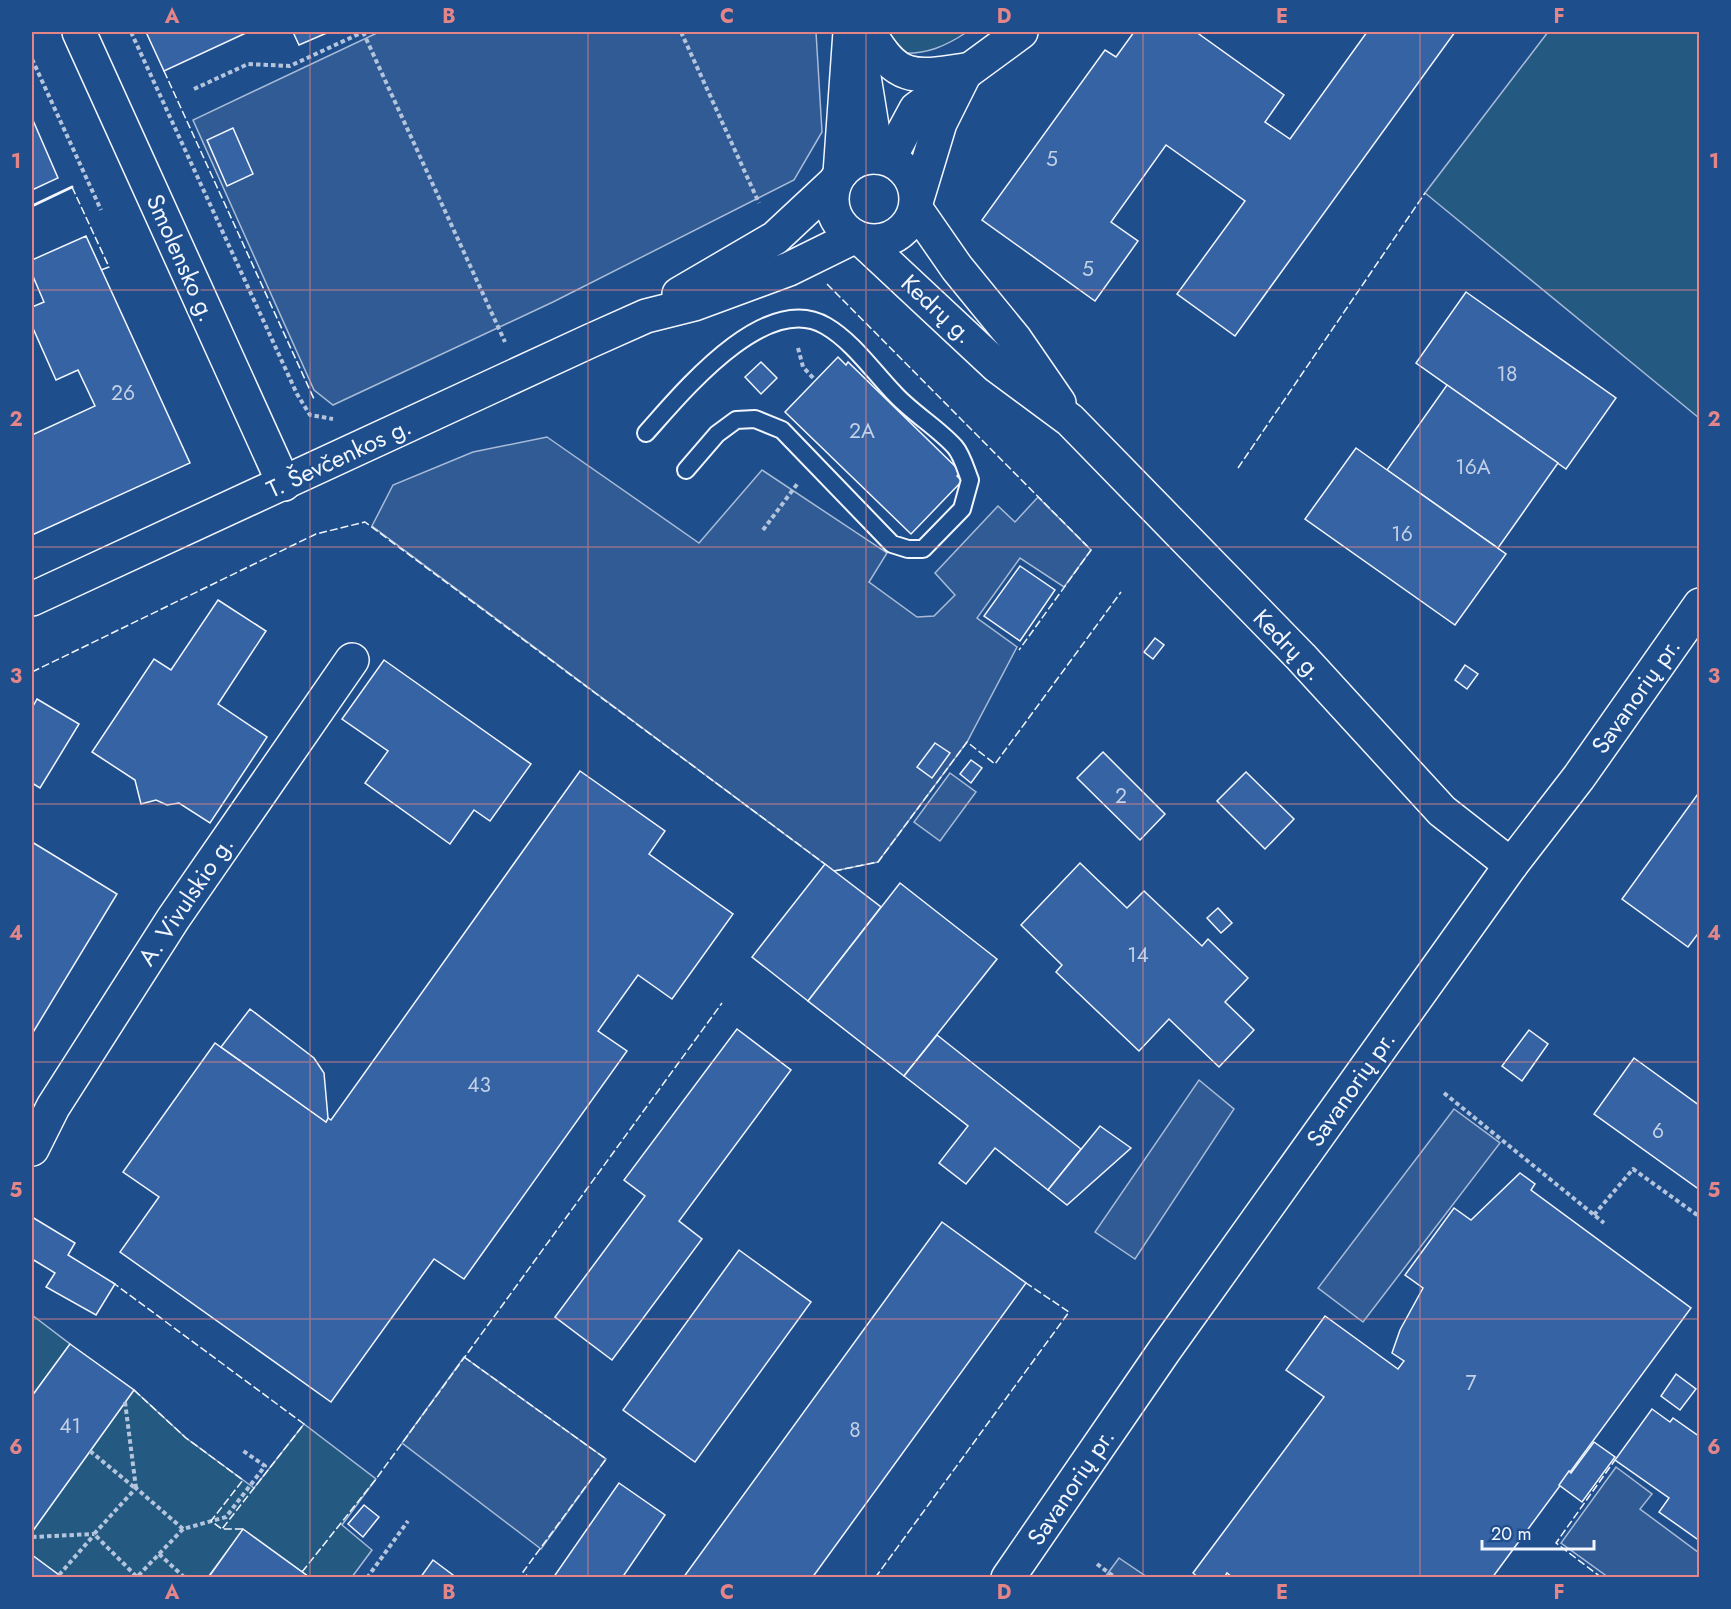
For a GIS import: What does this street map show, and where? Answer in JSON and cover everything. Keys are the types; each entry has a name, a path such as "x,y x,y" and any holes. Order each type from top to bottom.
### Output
{"street":[{"name":"Smolensko g.","path":"79,32 284,484"},
{"path":"850,32 838,178 832,200 836,217 858,238 882,241 900,233 912,218 940,123 966,70"},
{"path":"857,32 883,158"},
{"path":"870,32 888,59 909,74 923,77 966,70"},
{"path":"883,158 916,109 966,70 1021,32"},
{"path":"838,178 855,161 883,158 907,173 916,189 916,204"},
{"name":"T. Ševčenkos g.","path":"32,599 646,316 686,288 775,238 838,178"},
{"name":"Kedrų g.","path":"916,204 957,268 1016,339 1070,420"},
{"name":"T. Ševčenkos g.","path":"646,316 694,304 789,269 858,238"},
{"name":"Kedrų g.","path":"858,238 997,366 1070,420 1309,666 1442,811 1511,865"},
{"name":"Savanorių pr.","path":"1008,1578 1164,1351 1511,865 1579,777 1700,606"},
{"name":"A. Vivulskio g.","path":"32,1149 53,1107 173,919 352,660"}],"lane":[{"path":"646,433 706,367 739,340 780,322 813,321 827,326 856,352 897,397 957,449 970,480 962,509 923,549 908,549 892,544 782,430 755,418 736,420 717,435 686,470"}],"path":[{"path":"131,32 297,394 310,415 336,420"},
{"path":"194,89 248,64 290,66 363,32 506,342 495,347"},
{"path":"681,32 764,212"},
{"path":"32,59 101,210"},
{"path":"763,530 815,462"},
{"path":"1444,1093 1604,1223"},
{"path":"1594,1215 1633,1169 1700,1216"},
{"path":"59,1575 136,1488 125,1402"},
{"path":"32,1538 94,1534 137,1577 183,1529 226,1517 265,1466 242,1450"},
{"path":"90,1451 183,1529"},
{"path":"367,1578 408,1521"},
{"path":"159,1554 184,1578"},
{"path":"1096,1564 1113,1576"}],"shaded area":[{"path":"379,32 816,32 822,132 794,180 553,302 333,405 314,390 193,120"},
{"path":"889,32 967,32 935,48 918,53 900,53 890,39"},
{"path":"1548,32 1699,32 1699,418 1425,193"},
{"path":"547,437 699,543 762,470 887,553 869,582 917,617 934,616 955,595 935,573 998,506 1015,522 1038,497 1091,550 1064,587 1020,558 977,618 1017,647 967,742 878,862 834,871 372,526 393,485 473,452"},
{"path":"950,773 976,792 940,841 914,822"},
{"path":"1199,1080 1234,1109 1135,1259 1095,1232"},
{"path":"1454,1109 1500,1143 1363,1322 1318,1288"},
{"path":"32,1315 70,1344 32,1396"},
{"path":"464,1357 606,1459 541,1549 402,1443"},
{"path":"134,1390 186,1438 254,1488 304,1424 376,1479 342,1525 372,1550 352,1577 309,1577 243,1530 208,1577 62,1577 32,1555 32,1532"},
{"path":"1616,1467 1652,1494 1640,1509 1699,1553 1699,1577 1608,1577 1561,1543"},
{"path":"1119,1558 1147,1577 1105,1577"}],"building":[{"path":"146,32 248,32 164,71"},
{"path":"293,32 329,32 299,45"},
{"path":"1134,32 1196,32 1284,95 1265,122 1290,139 1367,32 1455,32 1235,336 1177,294 1245,201 1166,145 1111,222 1138,241 1095,301 982,220 1105,50 1116,57"},
{"path":"32,118 58,178 32,190"},
{"path":"233,128 253,174 227,186 207,140"},
{"path":"86,236 190,463 32,535 32,435 95,406 78,370 56,380 32,326 32,307 44,302 32,274 32,260"},
{"path":"1466,292 1616,398 1566,469 1416,363"},
{"path":"838,357 846,365 848,362 961,472 957,476 962,481 911,534 785,412"},
{"path":"761,362 777,378 761,394 745,377"},
{"path":"1447,385 1558,463 1498,548 1387,470"},
{"path":"1356,448 1506,554 1455,625 1305,519"},
{"path":"1020,566 1055,590 1020,641 984,616"},
{"path":"218,600 266,631 218,704 267,737 210,823 179,803 167,805 156,800 141,804 135,780 92,752 154,659 171,670"},
{"path":"1155,638 1164,645 1153,659 1144,652"},
{"path":"384,660 531,764 490,821 474,810 450,844 365,783 388,751 342,719"},
{"path":"1465,665 1478,674 1467,689 1455,680"},
{"path":"37,699 79,724 40,788 32,783 32,708"},
{"path":"935,743 950,753 932,778 917,767"},
{"path":"1103,752 1165,814 1140,840 1077,778"},
{"path":"971,760 982,768 971,783 960,774"},
{"path":"580,771 665,831 649,854 733,914 672,999 638,975 598,1031 627,1051 464,1279 434,1259 331,1402 120,1252 159,1197 123,1172 215,1043 326,1122 328,1118 331,1120"},
{"path":"1246,772 1294,819 1265,849 1217,801"},
{"path":"1700,791 1700,931 1688,947 1622,899"},
{"path":"32,842 117,894 32,1034"},
{"path":"1080,863 1127,908 1144,891 1202,946 1208,939 1248,978 1225,1002 1254,1030 1219,1067 1169,1019 1139,1051 1056,972 1062,965 1021,925"},
{"path":"825,864 881,907 808,1001 752,957"},
{"path":"900,883 997,959 904,1076 808,1001"},
{"path":"1218,908 1232,923 1221,933 1207,918"},
{"path":"250,1009 314,1058 324,1073 328,1118 326,1122 221,1047"},
{"path":"737,1029 791,1070 679,1221 702,1239 612,1360 555,1317 645,1196 624,1180"},
{"path":"1529,1030 1548,1044 1522,1081 1502,1066"},
{"path":"937,1035 1081,1149 1048,1190 995,1148 966,1184 939,1163 968,1126 904,1076"},
{"path":"1634,1058 1700,1106 1700,1190 1594,1114"},
{"path":"1100,1126 1131,1148 1067,1205 1048,1190"},
{"path":"1520,1173 1535,1184 1531,1190 1691,1308 1492,1578 1233,1578 1227,1573 1224,1578 1199,1578 1193,1573 1324,1397 1286,1370 1325,1316 1398,1369 1404,1361 1392,1353 1400,1330 1423,1288 1405,1275 1454,1208 1471,1220"},
{"path":"32,1217 75,1243 68,1255 115,1284 96,1315 46,1287 55,1273 32,1259"},
{"path":"942,1222 1026,1283 812,1578 683,1578"},
{"path":"739,1250 811,1302 695,1462 623,1410"},
{"path":"70,1344 134,1390 32,1532 32,1396"},
{"path":"1676,1374 1696,1389 1680,1410 1661,1396"},
{"path":"1652,1409 1670,1422 1673,1418 1700,1437 1700,1541 1659,1512 1669,1498 1615,1460"},
{"path":"1594,1442 1615,1457 1582,1502 1559,1485"},
{"path":"619,1483 665,1515 622,1578 553,1578"},
{"path":"364,1505 379,1517 363,1537 348,1524"},
{"path":"243,1529 309,1577 309,1578 208,1578"},
{"path":"32,1555 59,1575 62,1578 32,1578"},
{"path":"433,1560 457,1578 420,1578"}],"fence":[{"path":"164,71 314,399"},
{"path":"72,187 109,267 101,270"},
{"path":"1238,468 1425,193"},
{"path":"827,284 1091,550 1019,650"},
{"path":"32,672 316,534 365,522 825,864"},
{"path":"834,871 878,862 967,742 995,764 1121,592"},
{"path":"302,1572 376,1479 722,1003"},
{"path":"112,1282 304,1424 222,1529"},
{"path":"875,1578 1069,1312 1026,1283"},
{"path":"464,1357 606,1459 523,1572 530,1578"},
{"path":"134,1390 186,1438 243,1480 211,1521 222,1529 243,1529"},
{"path":"1602,1578 1556,1543 1615,1460"}],"wall":[{"path":"32,206 72,187"}]}
